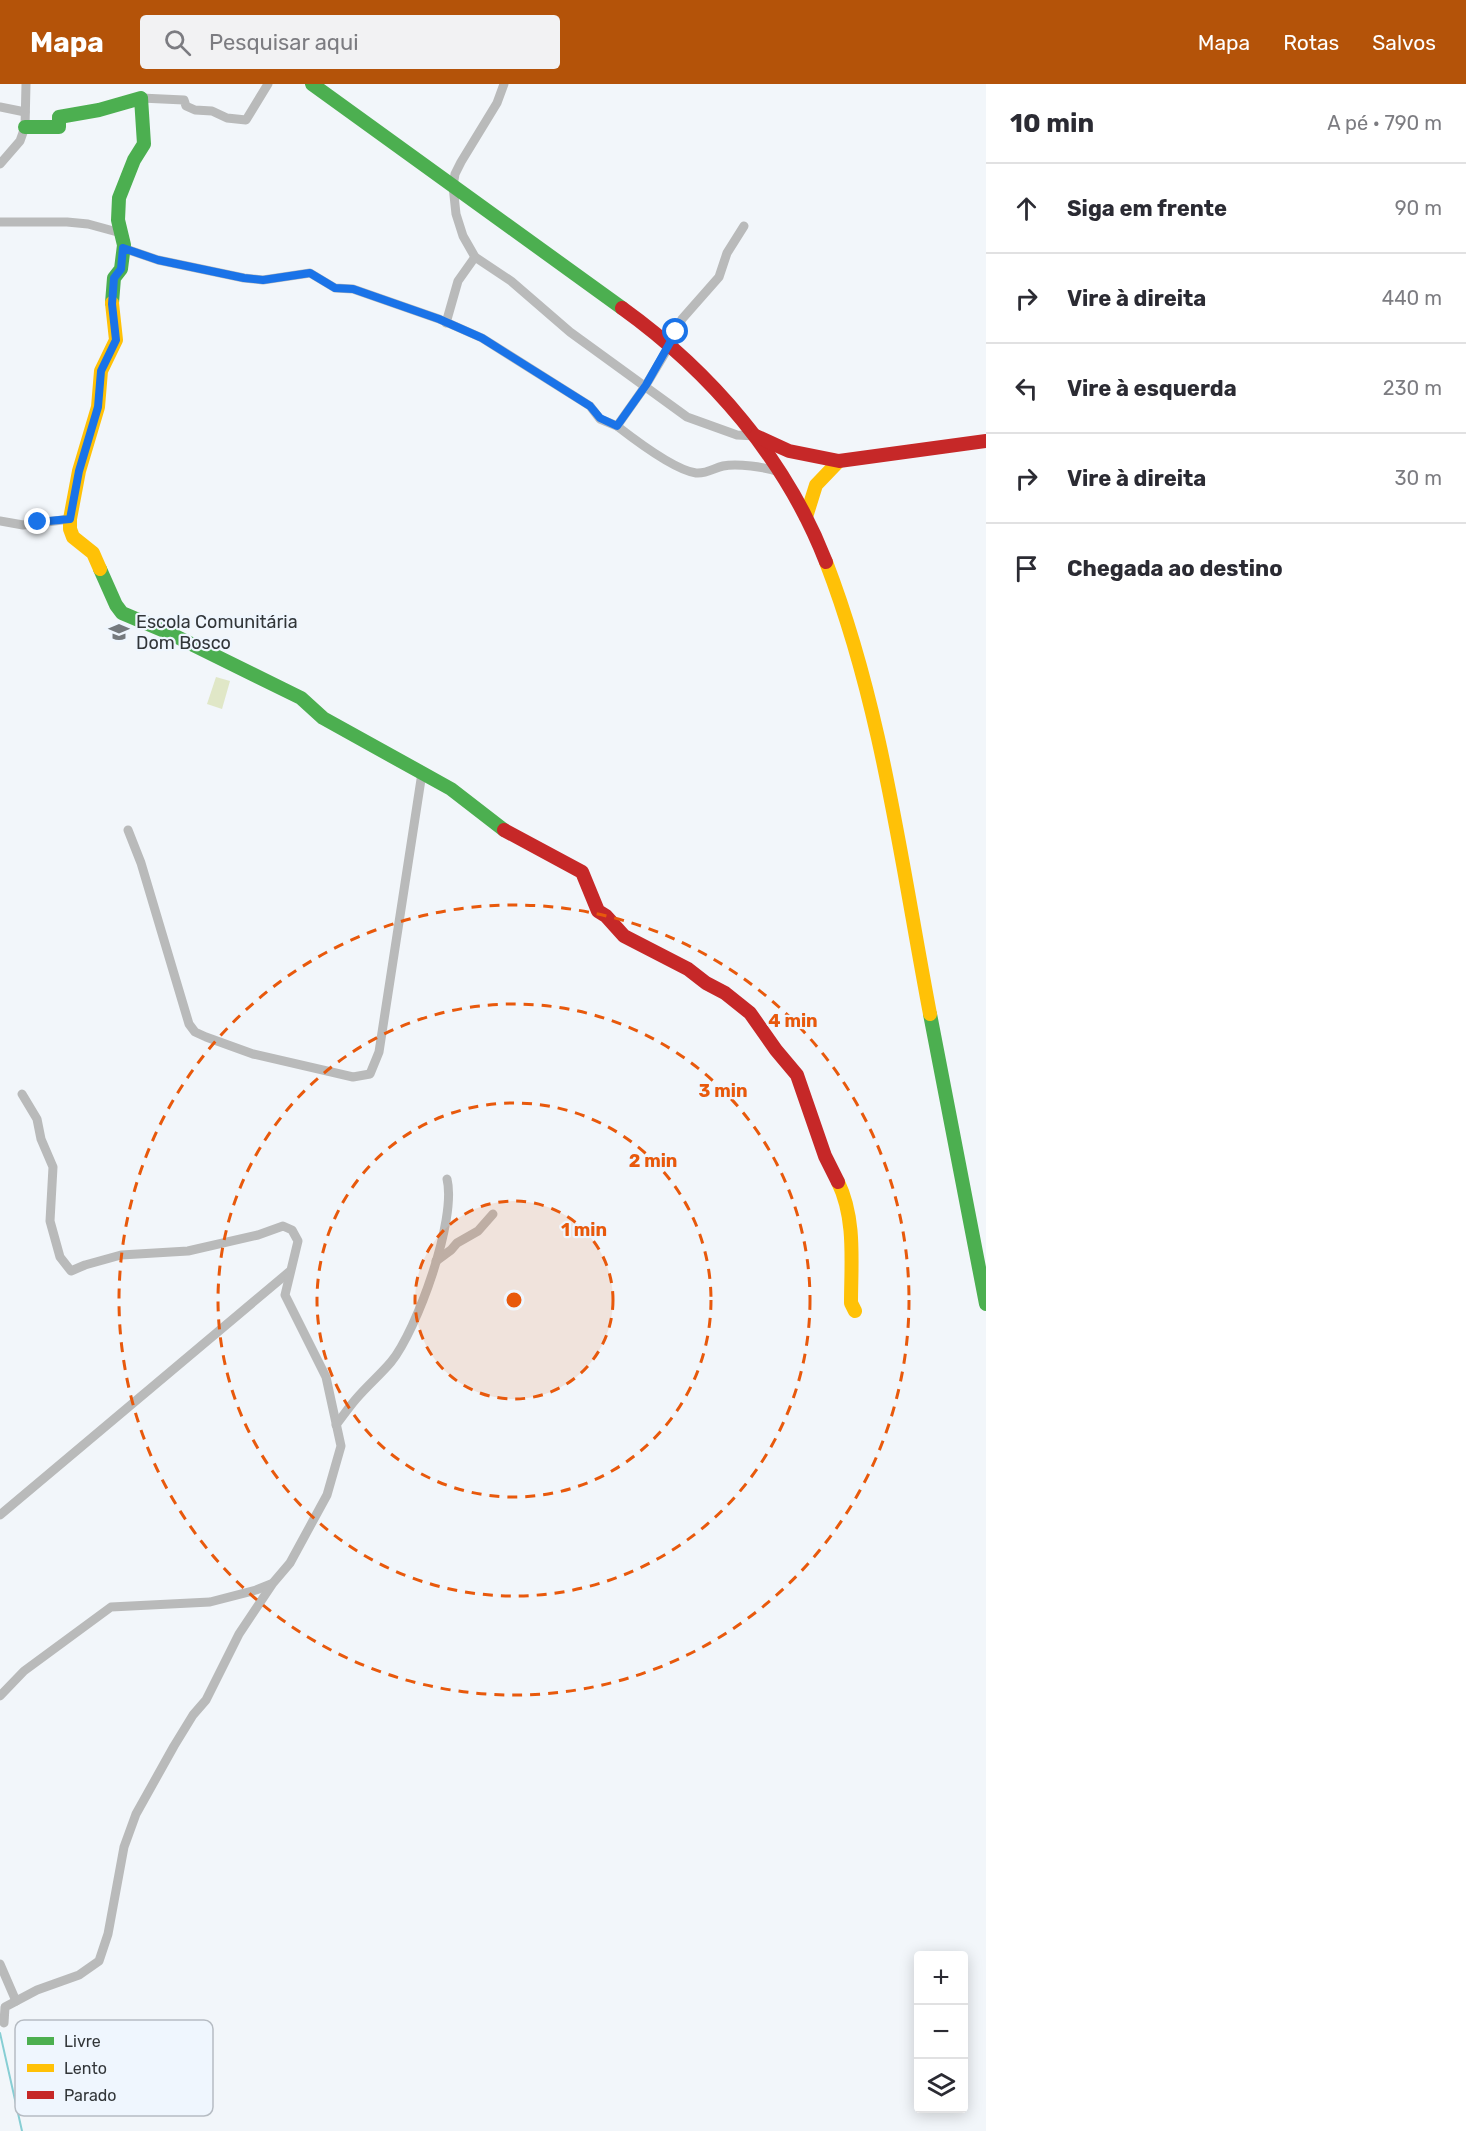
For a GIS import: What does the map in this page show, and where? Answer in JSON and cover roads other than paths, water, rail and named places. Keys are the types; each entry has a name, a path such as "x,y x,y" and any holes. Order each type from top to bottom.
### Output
{"main road":[{"path":"312,84 649,327 670,345 707,380 756,436 806,517 835,582 861,659 986,1304"},
{"path":"25,128 59,127 59,117 99,110 141,98 144,144 134,160 119,198 118,220 123,248 121,269 114,278 112,304 116,340 101,371 98,407 79,471 70,519 73,537 93,552 116,605 122,613 263,678 300,699 323,718 451,789 507,833 582,872 598,911 606,916 624,936 688,969 750,1014 797,1075 825,1156 846,1197 851,1230 851,1303 855,1311"},
{"path":"756,436 789,451 812,458 839,461 986,441"},
{"path":"806,517 813,489 822,476 839,461"}],"street":[{"path":"0,164 20,141 25,128 26,84"},
{"path":"141,98 184,100 186,106 195,110 213,111 227,118 246,120 268,84"},
{"path":"504,84 497,103 455,174 453,186 456,214 463,236 475,257 511,281 570,332 687,417 737,435 756,436"},
{"path":"0,107 25,112"},
{"path":"0,222 67,222 88,224 121,233"},
{"path":"617,426 646,385 670,345 682,319 718,277 727,253 744,226"},
{"path":"123,248 158,260 244,278 263,280 310,273 335,288 353,289 495,344 590,406 600,418 617,426 675,466 696,473 705,473 724,466 769,469 780,472"},
{"path":"446,324 458,281 475,257"},
{"path":"0,521 23,525 70,519"},
{"path":"128,830 141,863 189,1024 195,1032 253,1054 353,1077 370,1074 379,1052 422,773"},
{"path":"4,2023 5,2007 37,1990 79,1975 99,1961 108,1934 124,1847 136,1814 193,1715 206,1700 238,1634 273,1583 290,1563 327,1495 341,1446 326,1377 285,1295 298,1241 292,1230 283,1226 258,1235 188,1251 121,1256 71,1271 60,1257 50,1221 53,1167 41,1138 37,1119 22,1094"},
{"path":"336,1425 356,1399 392,1361 406,1338 436,1261 449,1202 450,1191 447,1179"},
{"path":"436,1261 451,1250 457,1242 478,1230 493,1214"},
{"path":"0,1515 289,1272"},
{"path":"0,1696 24,1671 111,1607 210,1602 273,1583"},
{"path":"0,1964 16,2001"}],"waterway":[{"path":"0,2033 15,2100"},
{"path":"19,2116 22,2131"}],"place":[{"name":"Escola Comunitária Dom Bosco","path":"119,632"}]}
